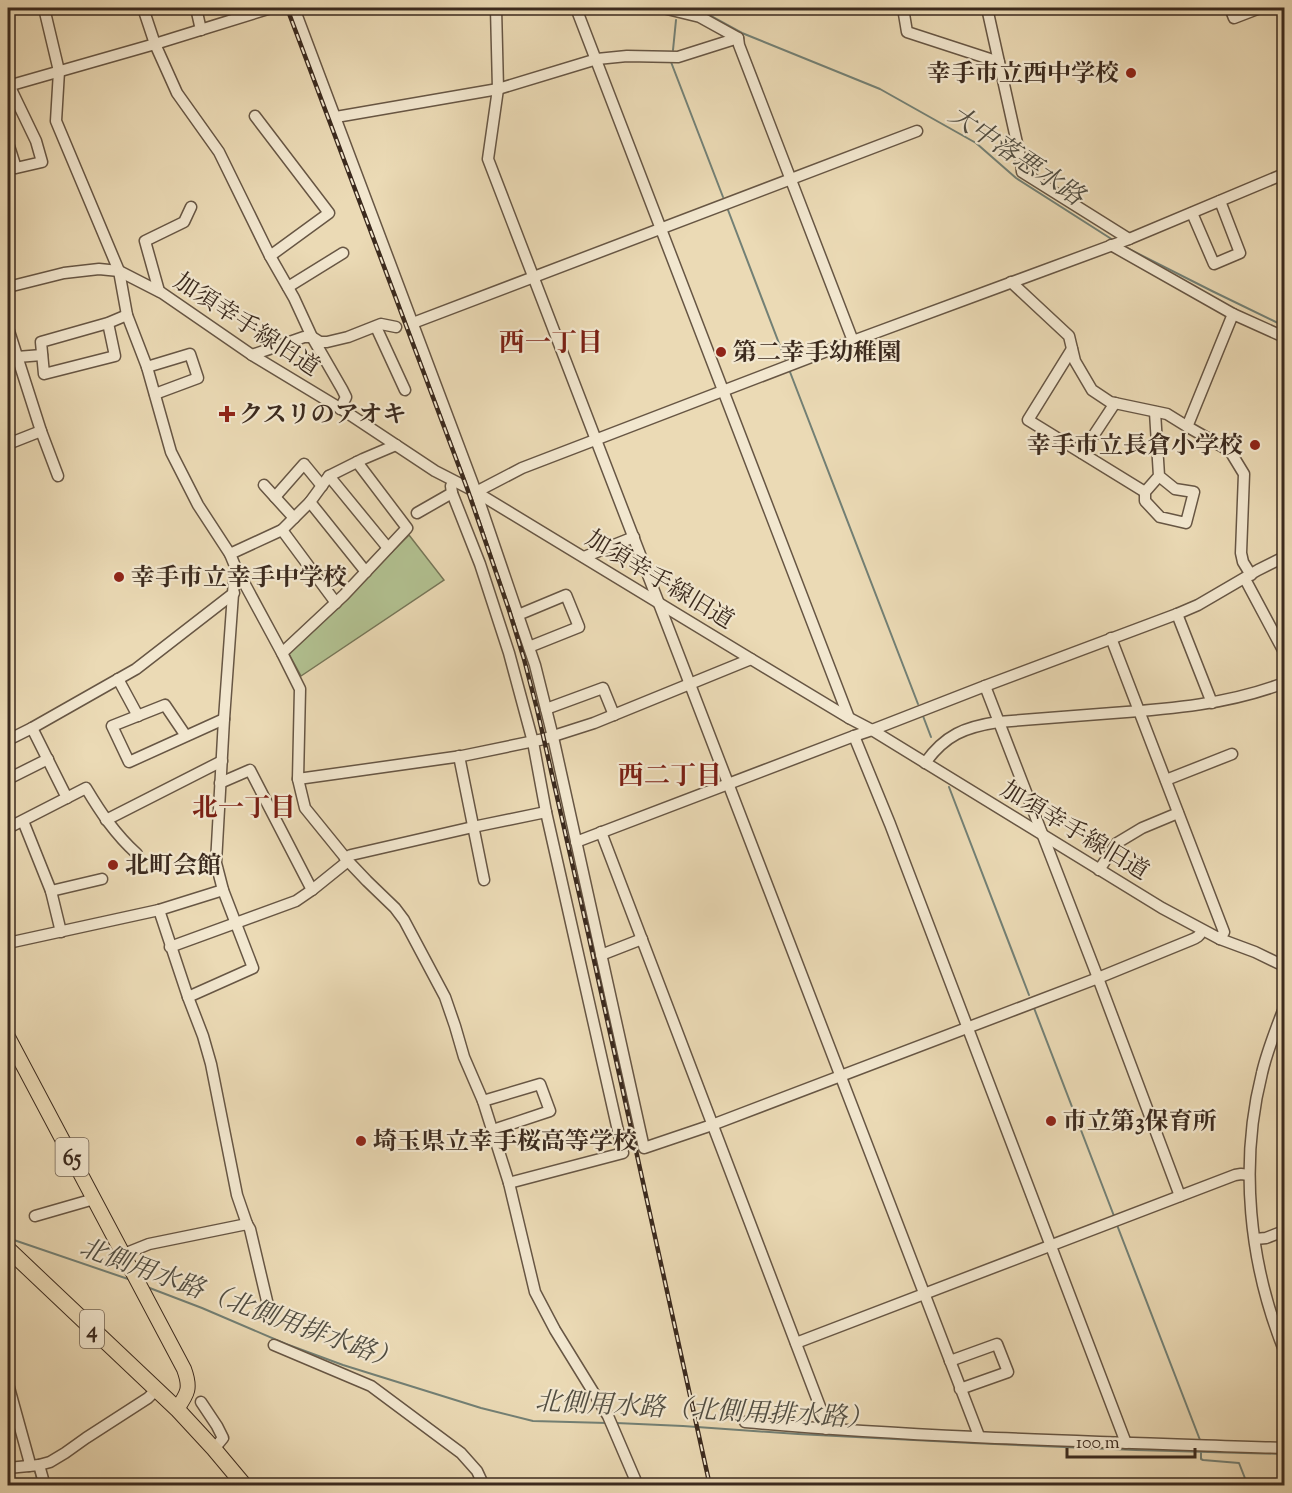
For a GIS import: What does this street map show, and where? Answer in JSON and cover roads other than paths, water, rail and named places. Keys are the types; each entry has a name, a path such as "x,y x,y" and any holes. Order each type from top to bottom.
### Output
{"highway":[{"name":"4","path":"8,1249 177,1409 244,1485"}],"main road":[{"name":"65","path":"8,1037 184,1369 188,1390 177,1409"}],"street":[{"path":"44,8 59,71 56,121 119,271 127,315 147,368 171,452 198,505 230,554 300,689 298,779 305,808 367,882 396,908 445,997 464,1057 483,1101 509,1183 535,1292 555,1330 612,1422 638,1485"},
{"path":"143,8 155,44 177,93 219,152 270,256 346,397 340,409"},
{"path":"196,8 201,30"},
{"path":"8,143 16,168 42,162 36,141 8,86 272,8"},
{"path":"294,8 476,492 529,647 553,736 644,1148 712,1125 1098,978 1197,938 1202,930"},
{"path":"496,8 498,89 488,159 978,1436"},
{"path":"576,8 849,718"},
{"path":"663,8 700,17 738,38"},
{"path":"903,8 907,32 999,62"},
{"path":"987,8 1022,172 1126,240"},
{"path":"1230,8 1234,18 1260,8"},
{"path":"336,117 498,89 597,59 627,56 678,57 738,38"},
{"path":"738,38 853,341"},
{"path":"255,116 329,213 270,256"},
{"path":"413,323 917,131"},
{"path":"476,492 522,468 853,341 1126,240 1284,174"},
{"path":"1192,213 1214,264 1240,253 1220,201"},
{"path":"159,291 145,241 184,222 191,207"},
{"path":"1111,245 1233,314 1284,337"},
{"path":"288,286 343,253"},
{"name":"加須幸手線旧道","path":"8,287 64,273 99,269 119,271 159,291 252,355 450,479 476,492 872,730 1099,870 1202,930 1284,966"},
{"path":"1011,282 1070,336 1075,361 1092,390 1110,402 1167,414 1230,451 1244,474 1241,554 1243,562 1284,652"},
{"path":"1188,427 1233,314"},
{"path":"108,323 116,356 44,374 40,342 108,323 127,315"},
{"path":"252,355 304,337 312,337 320,342 336,341 381,324 396,327"},
{"path":"376,327 405,390"},
{"path":"8,328 58,476"},
{"path":"1072,349 1028,420 1145,492"},
{"path":"147,368 190,354 198,378 154,394"},
{"path":"17,357 42,355"},
{"path":"1082,453 1115,403"},
{"path":"1155,411 1159,476 1145,492 1145,501 1160,517 1186,523 1194,492 1175,489 1159,476"},
{"path":"8,444 41,431"},
{"path":"230,554 282,530 310,502 329,476 396,445"},
{"path":"282,653 336,603 407,528 357,462"},
{"path":"275,497 304,464 322,486"},
{"path":"329,476 388,548"},
{"path":"450,479 452,493 480,564 509,653 532,742 623,1154 509,1183"},
{"path":"264,485 294,518"},
{"path":"417,513 452,493"},
{"path":"310,502 366,572"},
{"path":"282,530 336,603"},
{"path":"584,557 634,537"},
{"path":"576,842 1177,614 1198,605 1284,557"},
{"path":"188,997 253,968 223,890 216,863 235,566"},
{"path":"8,740 136,669 234,593"},
{"path":"519,615 566,595 579,627 529,647"},
{"path":"1177,614 1212,703"},
{"path":"1111,638 1224,932 1220,939"},
{"path":"298,779 459,756 532,742 614,715 751,659"},
{"path":"118,680 138,716"},
{"path":"925,763 942,744 970,728 998,722 1179,708 1267,690 1284,683"},
{"path":"985,686 1180,1196"},
{"path":"546,709 603,688 614,715"},
{"path":"186,736 165,705 112,726 129,762 224,719"},
{"path":"32,728 67,798"},
{"path":"854,736 890,824 1126,1443"},
{"path":"1166,780 1232,754"},
{"path":"459,756 484,880"},
{"path":"8,779 48,759"},
{"path":"106,820 222,761"},
{"path":"220,783 250,770 312,890"},
{"path":"8,828 86,788 106,820 137,854"},
{"path":"171,947 296,900 312,890 351,855 546,812"},
{"path":"1099,870 1117,843 1142,828 1178,813"},
{"path":"23,820 51,891 61,932"},
{"path":"601,832 827,1425 826,1429"},
{"path":"51,891 102,879"},
{"path":"8,943 159,910 223,890"},
{"path":"159,910 211,1064 237,1195 250,1229 267,1301"},
{"path":"601,955 642,939"},
{"path":"1284,1008 1281,1027 1262,1072 1251,1140 1250,1175 1251,1210 1261,1277 1284,1350"},
{"path":"483,1101 540,1084 550,1111 493,1131"},
{"path":"796,1343 1235,1175 1250,1175"},
{"path":"35,1215 94,1199"},
{"path":"123,1254 148,1244 247,1224"},
{"path":"1255,1239 1266,1238 1284,1231"},
{"path":"950,1361 997,1344 1008,1372 960,1389"},
{"path":"274,1345 371,1386 460,1453 477,1471 484,1485"},
{"path":"8,1384 29,1460 45,1485"},
{"path":"8,1468 50,1462 148,1398 156,1390"},
{"path":"201,1402 223,1438 214,1449"},
{"path":"745,1422 826,1429 1284,1448"}],"waterway":[{"name":"大中落悪水路","path":"693,8 742,33 880,89 976,143 1016,178 1113,240"},
{"path":"673,50 676,20"},
{"path":"671,62 723,197"},
{"path":"728,210 785,359"},
{"name":"大中落悪水路","path":"1123,246 1284,326"},
{"path":"790,372 918,704"},
{"path":"923,716 931,737"},
{"path":"949,787 1029,995"},
{"path":"1034,1008 1114,1216"},
{"path":"1117,1225 1200,1440"},
{"name":"北側用水路（北側用排水路）","path":"8,1238 131,1280"},
{"name":"北側用水路（北側用排水路）","path":"147,1287 343,1365 481,1408 533,1421 607,1423"},
{"path":"8,1370 11,1381"},
{"name":"北側用水路（北側用排水路）","path":"616,1423 972,1443 1284,1454"},
{"path":"1201,1452 1203,1460 1239,1463 1248,1486"},
{"path":"35,1471 39,1486"}],"railway":[{"path":"287,8 467,488 524,659 588,933 710,1486"}],"place":[{"name":"幸手市立西中学校","path":"1131,73"},
{"name":"第二幸手幼稚園","path":"721,352"},
{"name":"クスリのアオキ","path":"227,414"},
{"name":"幸手市立長倉小学校","path":"1255,445"},
{"name":"幸手市立幸手中学校","path":"119,577"},
{"name":"北町会館","path":"113,865"},
{"name":"市立第3保育所","path":"1051,1121"},
{"name":"埼玉県立幸手桜高等学校","path":"361,1141"}],"district":[{"name":"西一丁目","path":"551,342"},
{"name":"西二丁目","path":"670,775"},
{"name":"北一丁目","path":"244,807"}]}
